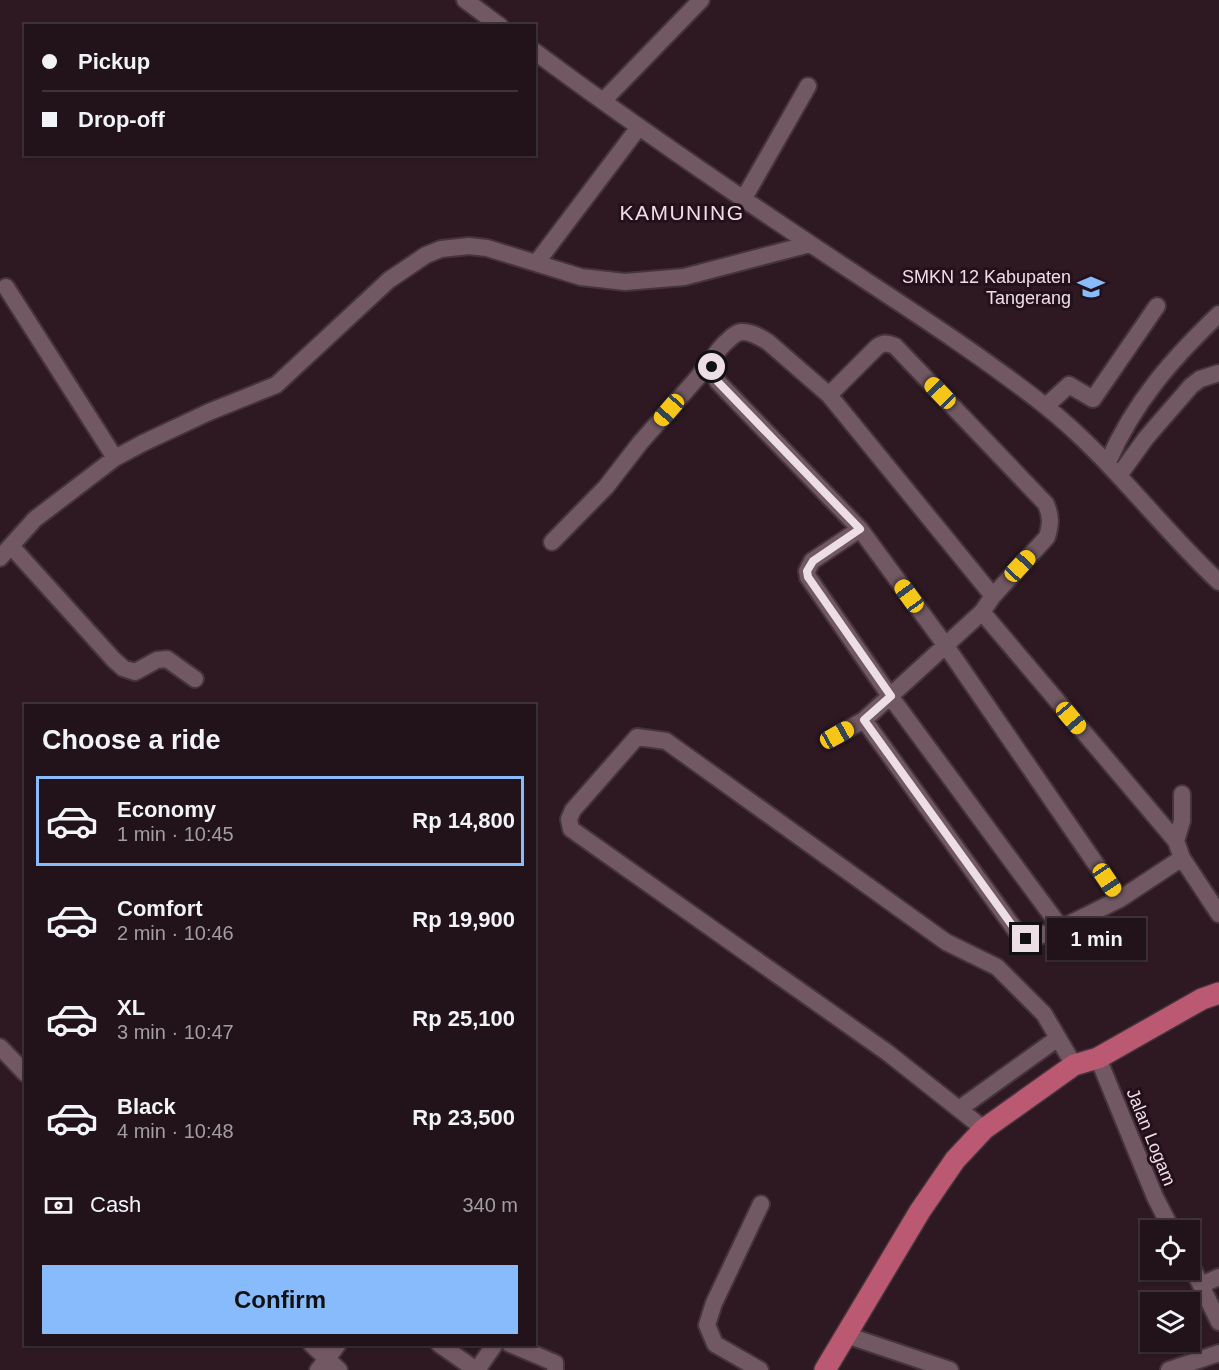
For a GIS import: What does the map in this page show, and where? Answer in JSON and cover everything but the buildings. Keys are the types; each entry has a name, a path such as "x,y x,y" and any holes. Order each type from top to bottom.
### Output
{"main road":[{"path":"825,1370 920,1211 955,1160 984,1129 1074,1065 1098,1058 1202,999 1219,993"}],"street":[{"path":"465,0 497,24"},
{"path":"603,101 701,0"},
{"path":"536,55 810,244 899,301 1046,406 1120,474 1145,506 1219,582"},
{"path":"744,198 808,86"},
{"path":"537,262 639,127"},
{"path":"195,679 167,659 157,660 135,672 123,668 5,552 35,519 115,459 209,412 276,386 389,280 426,255 452,247 487,248 581,277 626,282 684,277 810,244"},
{"path":"6,287 115,459"},
{"path":"1046,406 1069,385 1094,399 1157,306"},
{"path":"1108,462 1131,415 1157,379 1219,314"},
{"path":"993,596 829,395 768,342 742,332 734,334 714,354 712,367 718,382 860,529 946,646 1120,899"},
{"path":"829,395 882,343 895,346 1046,504 1051,526 1047,537 993,596 982,612 864,720 837,735"},
{"path":"552,542 606,486 640,443 713,360"},
{"path":"1120,474 1146,438 1191,386 1200,379 1219,374"},
{"path":"860,529 813,561 807,571 808,577 891,696 1061,928"},
{"path":"982,612 1176,841 1182,858 1219,914"},
{"path":"864,720 1019,935 1026,939 1061,928 1120,899 1182,858"},
{"path":"984,1129 888,1053 571,829 569,819 573,810 637,737 666,741 946,942 997,967 1044,1014 1074,1065"},
{"path":"1176,841 1182,820 1182,794"},
{"path":"959,1109 1058,1038"},
{"path":"0,1047 24,1072"},
{"name":"Jalan Logam","path":"1098,1058 1155,1197 1167,1220"},
{"path":"760,1370 715,1344 707,1325 714,1303 761,1204"},
{"path":"1202,1285 1219,1277"},
{"path":"1199,1280 1219,1322"},
{"path":"846,1335 950,1370"},
{"path":"313,1346 328,1366 337,1346"},
{"path":"442,1346 477,1370 494,1346"},
{"path":"514,1346 555,1364 555,1370"},
{"path":"1169,1370 1219,1353"}],"place":[{"name":"SMKN 12 Kabupaten Tangerang","path":"1091,287"}],"district":[{"name":"KAMUNING","path":"682,213"}],"route":[{"path":"712,367 718,382 860,529 813,561 807,571 808,577 891,696 864,720 1019,935 1026,939"}]}
